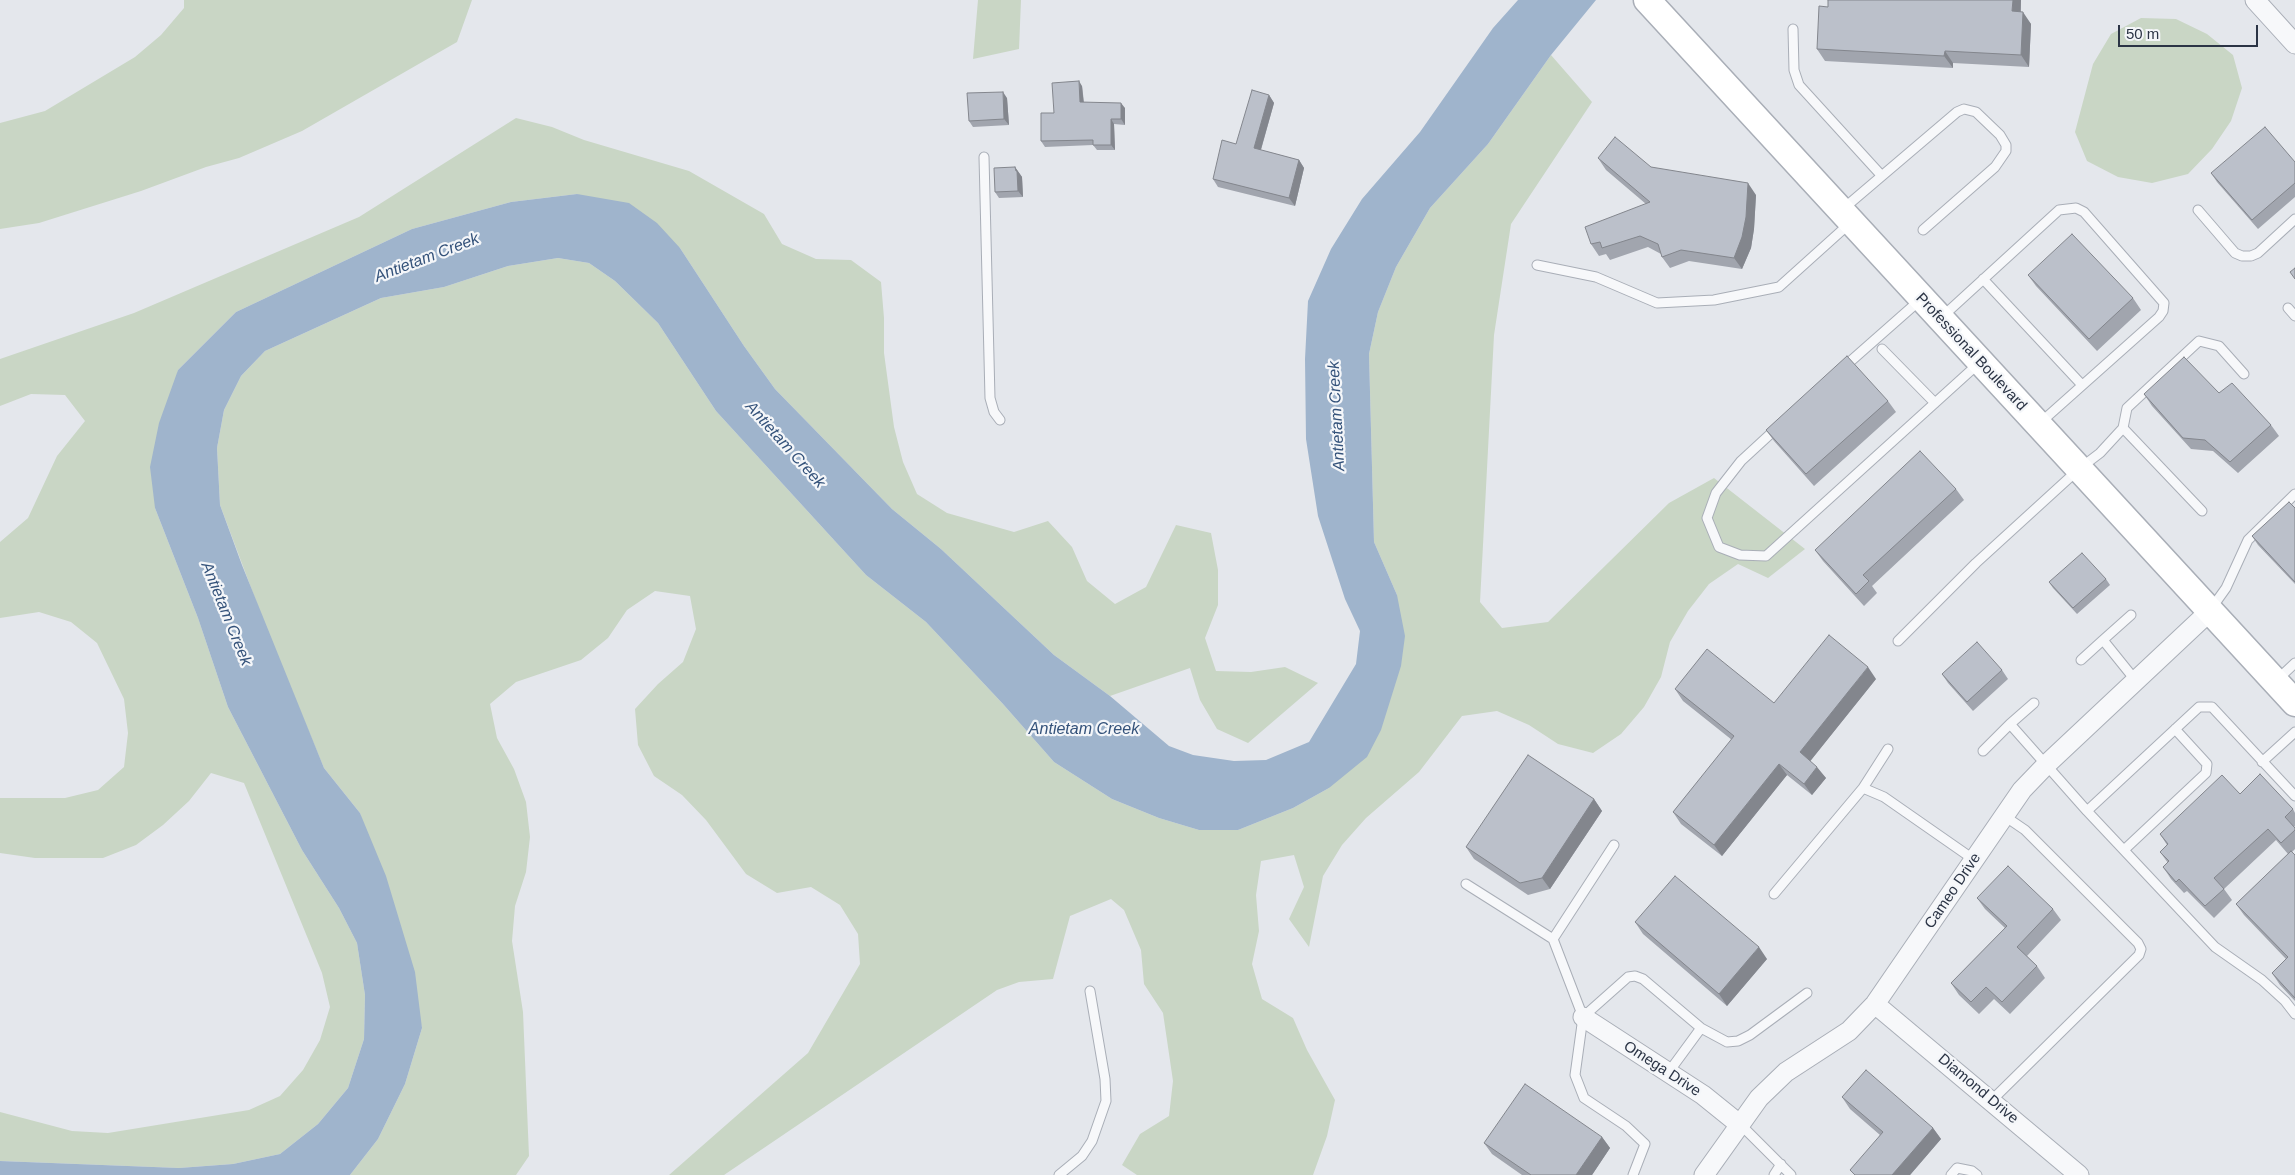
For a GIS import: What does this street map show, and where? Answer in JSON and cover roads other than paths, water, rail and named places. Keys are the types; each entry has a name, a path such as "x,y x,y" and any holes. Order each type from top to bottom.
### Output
{"street":[{"name":"Professional Boulevard","path":"1647,0 2295,703"},
{"path":"2255,0 2295,44"},
{"name":"Cameo Drive","path":"1704,1175 1759,1098 1786,1072 1849,1031 1876,1004 2003,815 2022,790 2047,764 2210,611"},
{"name":"Diamond Drive","path":"1876,1004 2079,1175"},
{"name":"Omega Drive","path":"1583,1017 1703,1095 1739,1124"}],"lane":[{"path":"1793,30 1793,63 1799,85 1881,176"},
{"path":"1538,265 1596,277 1657,303 1714,300 1779,287 1846,217 1881,176 1957,112 1964,109 1976,112 2000,135 2006,145 2006,151 1995,168 1923,230"},
{"path":"984,157 990,398 994,412 1000,420"},
{"path":"1940,319 2059,210 2076,208 2084,212 2164,302 2163,311 2159,317 2038,425"},
{"path":"2198,210 2235,253 2242,256 2251,256 2258,253 2295,219"},
{"path":"1983,279 2082,385"},
{"path":"1838,373 1922,298"},
{"path":"2288,308 2295,316"},
{"path":"1898,641 1976,563 2079,469 2100,453 2123,428 2127,408 2199,341 2219,346 2244,374"},
{"path":"1882,349 1936,403"},
{"path":"1788,418 1741,461 1716,493 1707,518 1719,547 1740,555 1766,556 1980,362"},
{"path":"2123,428 2202,511"},
{"path":"2210,611 2226,588 2248,540 2295,494"},
{"path":"2081,660 2130,616"},
{"path":"2103,640 2136,681"},
{"path":"2275,682 2295,663"},
{"path":"1983,751 2034,703"},
{"path":"2088,811 2200,707 2212,707 2295,796"},
{"path":"2010,724 2215,947 2262,980 2285,1001 2295,1014"},
{"path":"2124,850 2206,773 2207,764 2175,729"},
{"path":"2262,762 2295,732"},
{"path":"1774,894 1863,788 1888,749"},
{"path":"1863,788 1884,797 1974,859"},
{"path":"1992,1100 2139,954 2141,949 2138,943 2025,830 2003,815"},
{"path":"1553,940 1614,845"},
{"path":"1466,884 1553,940 1583,1017 1575,1075 1584,1098 1626,1126 1645,1144 1633,1175"},
{"path":"1583,1017 1628,978 1635,976 1643,979 1701,1028 1726,1042 1738,1041 1750,1035 1807,993"},
{"path":"1059,1175 1082,1156 1092,1141 1106,1101 1105,1079 1090,991"},
{"path":"1668,1073 1701,1028"},
{"path":"1739,1124 1791,1175"},
{"path":"1774,1175 1781,1164"},
{"path":"1951,1175 1957,1168 1972,1171 1977,1175"}],"water":[{"name":"Antietam Creek","path":"1518,0 1596,0 1551,55 1488,144 1430,208 1396,267 1378,312 1369,354 1374,542 1397,595 1405,636 1401,666 1381,730 1367,757 1329,788 1293,808 1238,830 1199,830 1159,818 1112,799 1054,762 926,622 866,575 716,411 658,323 615,281 589,263 558,258 508,266 444,287 381,298 265,351 241,376 224,410 217,448 220,505 242,565 324,768 360,813 386,876 415,972 422,1028 405,1084 378,1139 350,1175 0,1175 0,1161 179,1168 233,1164 280,1154 318,1124 348,1088 364,1039 365,995 357,943 339,908 302,850 228,707 198,618 155,508 150,467 159,423 178,370 236,312 412,229 511,202 577,194 629,203 657,223 680,248 744,346 775,389 892,509 941,549 1054,655 1110,696 1169,746 1193,755 1234,761 1266,760 1309,742 1356,664 1360,631 1345,599 1318,516 1306,439 1305,359 1308,301 1331,249 1362,199 1420,132 1493,28"}]}
